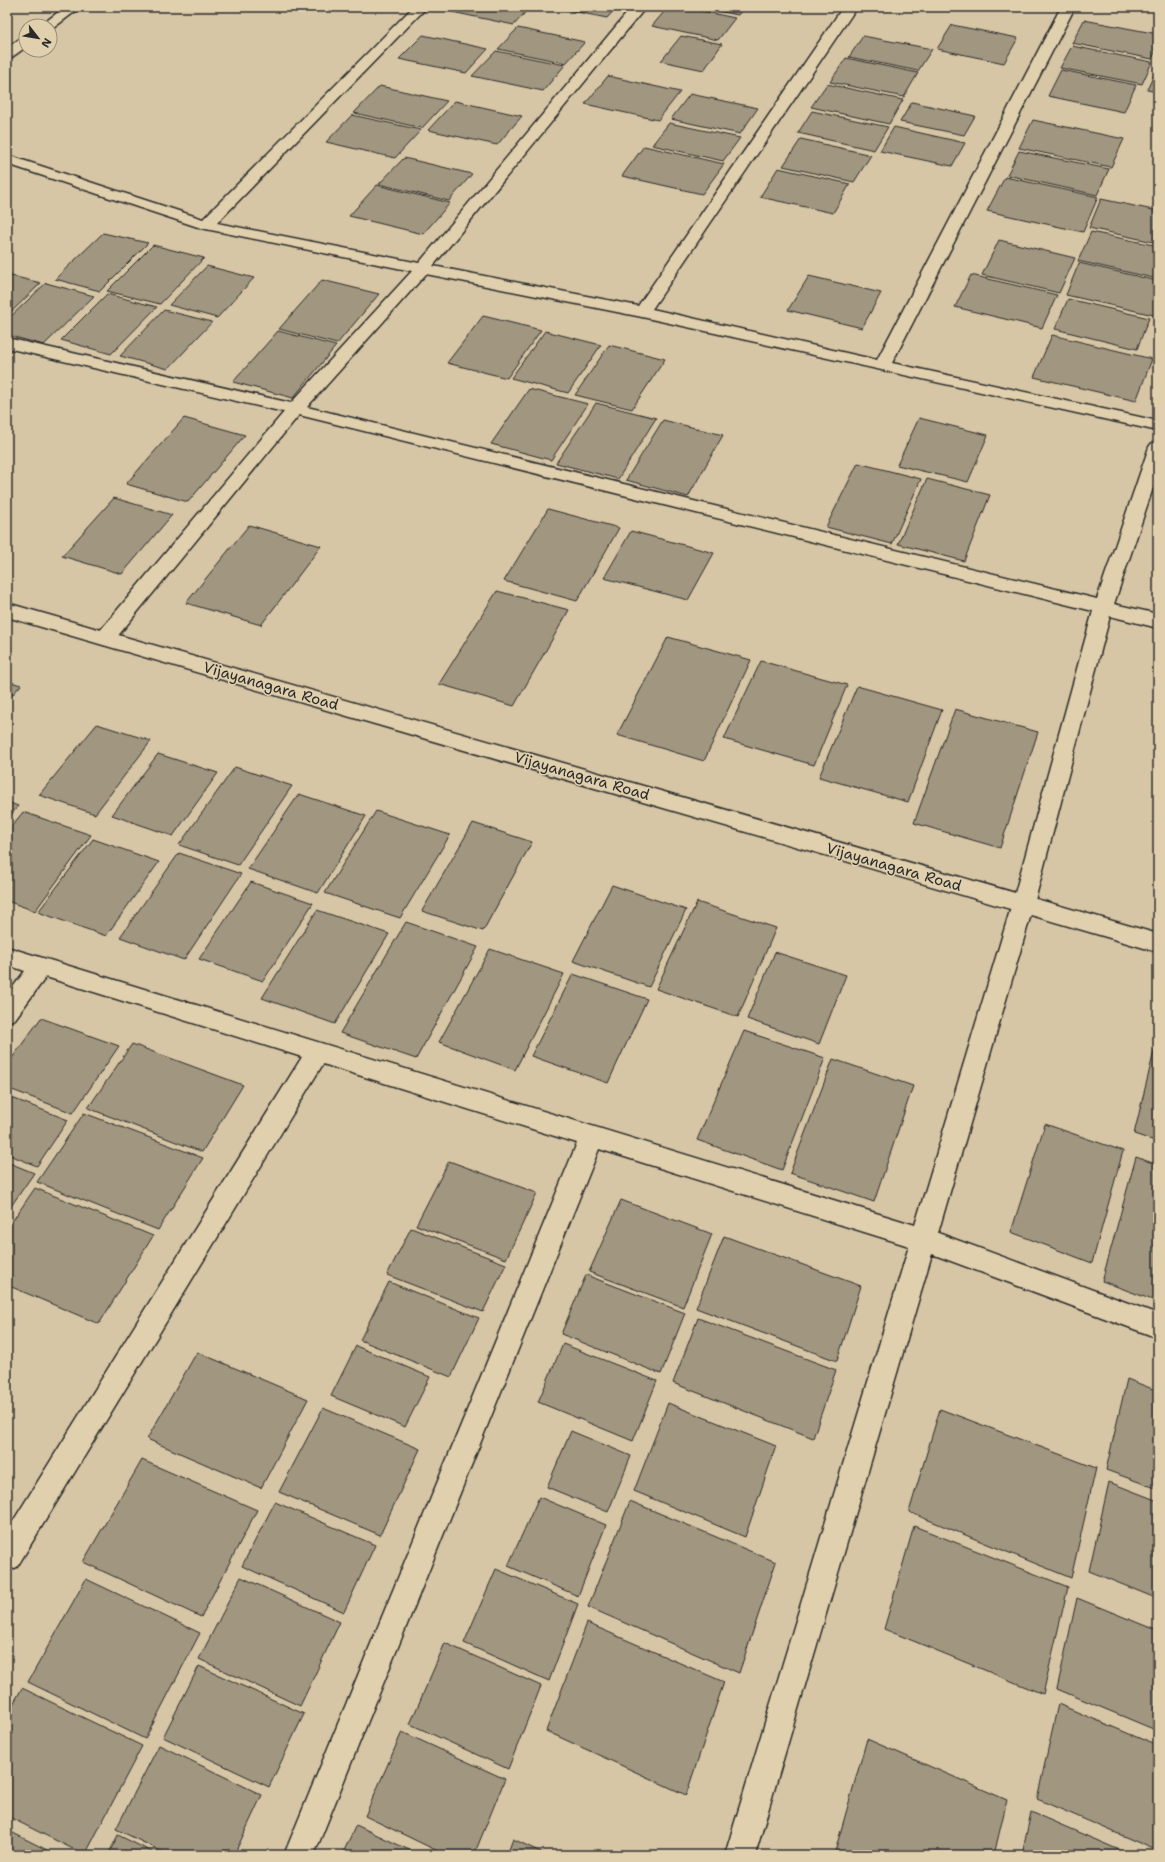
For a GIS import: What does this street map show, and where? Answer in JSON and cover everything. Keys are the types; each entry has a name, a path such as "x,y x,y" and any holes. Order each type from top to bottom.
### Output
{"street":[{"path":"58,18 74,7"},
{"path":"206,225 420,7"},
{"path":"105,638 295,409 422,269 639,7"},
{"path":"642,312 850,7"},
{"path":"882,366 1068,7"},
{"path":"7,54 18,46"},
{"path":"7,159 206,225 642,312 1158,426"},
{"path":"7,342 295,409 1158,622"},
{"path":"740,1855 1023,904 1104,608 1158,447"},
{"name":"Vijayanagara Road","path":"7,610 1158,943"},
{"path":"7,956 923,1238 1158,1326"},
{"path":"7,1012 41,967"},
{"path":"7,1557 318,1052"},
{"path":"298,1855 592,1136"}],"building":[{"path":"457,7 530,7 514,25 452,12"},
{"path":"552,7 617,7 607,18"},
{"path":"668,7 682,7 735,18 718,40 652,26"},
{"path":"696,7 744,7 738,15"},
{"path":"1084,20 1158,34 1158,45 1152,59 1072,43"},
{"path":"952,25 1018,38 1004,63 937,49"},
{"path":"518,28 585,42 566,63 498,49"},
{"path":"423,35 488,49 466,73 399,59"},
{"path":"681,36 722,44 704,70 661,61"},
{"path":"863,36 932,49 918,71 849,57"},
{"path":"1072,46 1152,62 1142,84 1060,68"},
{"path":"496,51 565,65 543,91 472,76"},
{"path":"846,58 918,73 904,97 830,82"},
{"path":"1158,66 1158,92 1147,90"},
{"path":"1061,70 1136,85 1124,112 1048,96"},
{"path":"608,76 680,92 658,120 585,104"},
{"path":"827,84 903,100 889,124 811,107"},
{"path":"380,86 447,101 422,128 354,113"},
{"path":"690,94 758,108 740,134 671,119"},
{"path":"455,101 522,116 497,145 428,130"},
{"path":"912,102 975,116 964,135 900,122"},
{"path":"812,111 888,127 874,150 798,133"},
{"path":"352,115 421,130 395,158 326,142"},
{"path":"1033,120 1124,139 1111,167 1019,148"},
{"path":"669,123 740,138 723,161 652,145"},
{"path":"894,127 965,143 952,166 880,151"},
{"path":"801,139 871,155 854,182 783,166"},
{"path":"644,146 724,164 702,194 622,176"},
{"path":"1019,151 1109,169 1097,195 1007,175"},
{"path":"404,158 472,174 449,201 379,184"},
{"path":"778,168 850,184 833,213 760,197"},
{"path":"1005,177 1098,197 1083,232 987,211"},
{"path":"377,185 450,203 423,234 349,216"},
{"path":"1101,199 1158,211 1158,243 1089,228"},
{"path":"1091,232 1158,246 1158,279 1078,261"},
{"path":"103,233 148,243 100,291 55,279"},
{"path":"999,240 1075,258 1059,293 982,275"},
{"path":"153,245 204,258 160,304 107,291"},
{"path":"1079,263 1158,281 1158,316 1066,295"},
{"path":"207,266 254,278 217,318 169,305"},
{"path":"7,275 41,283 7,316"},
{"path":"971,275 1057,295 1042,328 955,307"},
{"path":"809,276 881,293 862,328 788,310"},
{"path":"322,280 379,294 337,344 279,329"},
{"path":"46,283 94,296 44,345 7,335 7,320"},
{"path":"107,294 157,307 111,354 61,340"},
{"path":"1068,299 1149,318 1137,349 1055,329"},
{"path":"164,310 212,322 168,369 120,356"},
{"path":"483,316 541,330 507,378 447,363"},
{"path":"278,331 336,346 293,398 233,382"},
{"path":"545,331 601,345 568,393 511,378"},
{"path":"1052,335 1152,359 1136,401 1034,377"},
{"path":"609,345 665,359 632,409 575,395"},
{"path":"529,389 588,404 551,460 491,444"},
{"path":"596,403 656,418 618,479 556,463"},
{"path":"184,418 245,435 188,502 126,484"},
{"path":"919,418 988,435 968,482 897,465"},
{"path":"663,420 723,435 688,497 626,480"},
{"path":"858,463 921,479 892,544 826,527"},
{"path":"927,479 990,495 964,561 898,544"},
{"path":"114,498 172,515 122,574 62,556"},
{"path":"548,509 619,528 577,601 504,581"},
{"path":"249,525 321,546 261,625 186,603"},
{"path":"631,531 714,553 688,600 604,578"},
{"path":"497,591 569,610 514,706 439,684"},
{"path":"668,637 751,660 704,761 617,735"},
{"path":"761,661 847,685 814,765 724,739"},
{"path":"7,681 21,685 7,701"},
{"path":"857,686 942,710 908,802 819,777"},
{"path":"955,709 1038,732 1000,848 914,823"},
{"path":"97,724 151,741 95,814 39,795"},
{"path":"158,754 218,773 173,836 112,815"},
{"path":"235,767 292,786 238,865 179,845"},
{"path":"299,794 366,816 318,893 248,869"},
{"path":"7,802 18,806 7,820"},
{"path":"376,811 450,835 400,918 325,893"},
{"path":"23,812 91,835 35,911 7,901 7,832"},
{"path":"473,823 532,842 483,931 422,911"},
{"path":"93,839 159,862 106,936 38,912"},
{"path":"179,853 241,874 184,960 120,937"},
{"path":"251,882 313,903 263,981 199,959"},
{"path":"612,885 686,910 649,987 573,961"},
{"path":"697,902 776,928 738,1017 656,989"},
{"path":"317,910 389,934 335,1024 262,998"},
{"path":"406,922 478,947 416,1059 340,1033"},
{"path":"490,949 564,974 515,1070 439,1042"},
{"path":"775,952 846,975 819,1044 747,1019"},
{"path":"573,974 647,999 608,1083 531,1056"},
{"path":"41,1018 119,1046 73,1113 7,1088 7,1065"},
{"path":"744,1031 825,1058 782,1170 697,1140"},
{"path":"1156,1043 1158,1044 1158,1142 1134,1134"},
{"path":"132,1044 243,1085 202,1152 88,1108"},
{"path":"833,1059 913,1086 874,1202 790,1173"},
{"path":"7,1096 68,1120 37,1166 7,1154"},
{"path":"84,1113 203,1158 158,1230 37,1182"},
{"path":"1045,1124 1123,1151 1092,1263 1011,1232"},
{"path":"1136,1157 1158,1165 1158,1302 1102,1281"},
{"path":"449,1161 537,1193 506,1259 416,1225"},
{"path":"7,1162 34,1173 7,1212"},
{"path":"35,1188 153,1236 99,1324 7,1285 7,1229"},
{"path":"621,1200 712,1234 683,1307 589,1272"},
{"path":"411,1228 506,1264 483,1312 387,1275"},
{"path":"724,1236 861,1286 837,1361 696,1308"},
{"path":"586,1275 685,1313 661,1374 561,1334"},
{"path":"389,1282 479,1318 451,1377 360,1340"},
{"path":"698,1318 836,1370 813,1438 673,1383"},
{"path":"563,1344 657,1381 633,1441 538,1402"},
{"path":"356,1346 430,1377 405,1427 331,1396"},
{"path":"197,1352 308,1399 261,1488 147,1439"},
{"path":"1127,1379 1158,1391 1158,1489 1106,1470"},
{"path":"668,1403 776,1446 745,1537 634,1491"},
{"path":"323,1408 420,1449 380,1535 279,1492"},
{"path":"940,1409 1096,1468 1071,1578 909,1512"},
{"path":"571,1431 631,1456 608,1512 547,1487"},
{"path":"142,1460 257,1510 201,1617 83,1562"},
{"path":"1109,1482 1158,1501 1158,1599 1089,1571"},
{"path":"539,1497 606,1525 578,1596 508,1566"},
{"path":"630,1501 776,1562 739,1673 588,1607"},
{"path":"275,1502 375,1545 344,1612 242,1566"},
{"path":"914,1526 1068,1587 1043,1694 884,1629"},
{"path":"496,1569 578,1604 549,1681 464,1643"},
{"path":"241,1577 340,1622 300,1706 199,1659"},
{"path":"86,1579 200,1633 145,1739 28,1682"},
{"path":"1077,1598 1158,1631 1158,1731 1057,1689"},
{"path":"587,1623 724,1682 686,1795 546,1731"},
{"path":"445,1643 541,1686 508,1769 410,1724"},
{"path":"199,1666 304,1714 269,1787 163,1737"},
{"path":"22,1688 142,1746 85,1855 7,1816 7,1715"},
{"path":"1058,1704 1158,1746 1158,1851 1037,1799"},
{"path":"402,1732 505,1779 474,1855 446,1855 365,1816"},
{"path":"867,1739 1007,1800 994,1855 834,1855"},
{"path":"159,1745 262,1795 234,1855 169,1855 116,1829"},
{"path":"1031,1812 1131,1855 1022,1855"},
{"path":"356,1825 420,1855 342,1855"},
{"path":"7,1830 57,1855 7,1855"},
{"path":"118,1835 158,1855 108,1855"},
{"path":"513,1839 547,1855 507,1855"}]}
